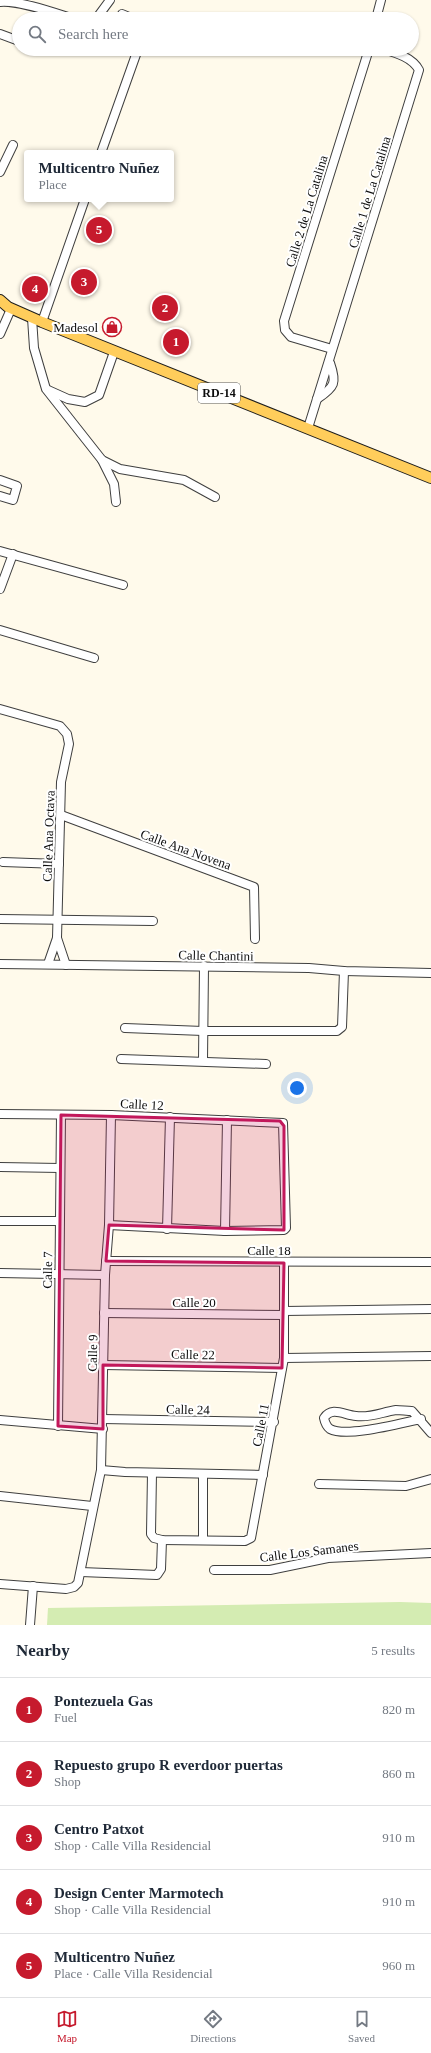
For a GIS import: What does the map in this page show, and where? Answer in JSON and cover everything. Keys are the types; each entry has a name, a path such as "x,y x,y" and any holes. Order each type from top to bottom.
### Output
{"main road":[{"name":"RD-14","path":"0,300 6,308 431,478"}],"street":[{"path":"0,2 5,0 51,12"},
{"path":"101,12 110,0"},
{"path":"378,12 381,0"},
{"path":"0,34 12,38"},
{"path":"102,150 136,56"},
{"name":"Calle 2 de La Catalina","path":"332,349 291,337 285,330 284,321 366,56"},
{"name":"Calle 1 de La Catalina","path":"308,428 330,363 332,349 419,70 415,63 401,56"},
{"path":"0,172 12,144"},
{"path":"42,322 84,202"},
{"path":"0,334 6,308"},
{"path":"32,318 34,348 46,389 102,460 114,484 116,502"},
{"path":"46,389 68,399 85,402 92,399 99,395 114,352"},
{"path":"102,460 120,468 184,480 215,497"},
{"path":"0,480 17,486 18,488 13,500 0,496"},
{"path":"0,551 123,585"},
{"path":"0,589 13,554"},
{"path":"0,630 94,658"},
{"name":"Calle Ana Octava","path":"0,709 60,726 67,734 68,744 61,782 57,938 48,964"},
{"name":"Calle Ana Novena","path":"61,815 254,887 255,939"},
{"path":"3,862 59,864"},
{"path":"0,919 153,921"},
{"name":"Calle Ana Octava","path":"57,938 66,964"},
{"name":"Calle Chantini","path":"0,964 309,968 344,971 431,973"},
{"path":"203,1061 204,966"},
{"path":"125,1028 203,1031 337,1031 342,1027 344,971"},
{"path":"120,1059 266,1064"},
{"name":"Calle 12","path":"0,1114 111,1115 283,1123 286,1228 281,1232 225,1231"},
{"name":"Calle 7","path":"58,1426 58,1274 61,1115"},
{"name":"Calle 9","path":"33,1586 66,1589 74,1587 78,1583 92,1506 101,1470 105,1275 109,1226 111,1115"},
{"path":"167,1229 170,1117"},
{"path":"109,1226 225,1231 227,1120"},
{"path":"0,1167 60,1168"},
{"path":"0,1221 60,1221"},
{"name":"Calle 18","path":"106,1261 431,1262"},
{"name":"Calle 11","path":"203,1540 250,1539 274,1422 284,1358 284,1262"},
{"path":"0,1274 105,1275"},
{"name":"Calle 20","path":"104,1313 284,1313 431,1309"},
{"path":"284,1358 431,1356"},
{"name":"Calle 22","path":"103,1365 282,1368"},
{"path":"421,1419 360,1431 331,1430 326,1425 324,1418 332,1412 355,1416 371,1416 397,1410 412,1411 421,1419 431,1434"},
{"name":"Calle 24","path":"103,1419 274,1422"},
{"path":"0,1420 103,1429"},
{"path":"101,1470 152,1473 262,1475"},
{"path":"152,1473 151,1534 154,1538 162,1540 203,1540 203,1474"},
{"path":"319,1484 406,1486 420,1484 431,1479"},
{"path":"0,1496 92,1506"},
{"path":"81,1572 155,1576 159,1574 162,1540"},
{"name":"Calle Los Samanes","path":"214,1570 270,1570 328,1558 431,1553"},
{"path":"0,1584 33,1586 30,1625"}],"highlighted area":[{"path":"61,1115 280,1121 284,1126 284,1230 109,1225 106,1261 284,1263 282,1368 103,1365 103,1429 58,1426"}],"green space":[{"path":"400,1602 431,1603 431,1625 47,1625 48,1608"}],"place":[{"name":"Multicentro Nuñez","path":"99,230"},
{"name":"Centro Patxot","path":"84,282"},
{"name":"Design Center Marmotech","path":"35,289"},
{"name":"Repuesto grupo R everdoor puertas","path":"165,308"},
{"name":"Madesol","path":"112,327"},
{"name":"Pontezuela Gas","path":"176,342"}]}
